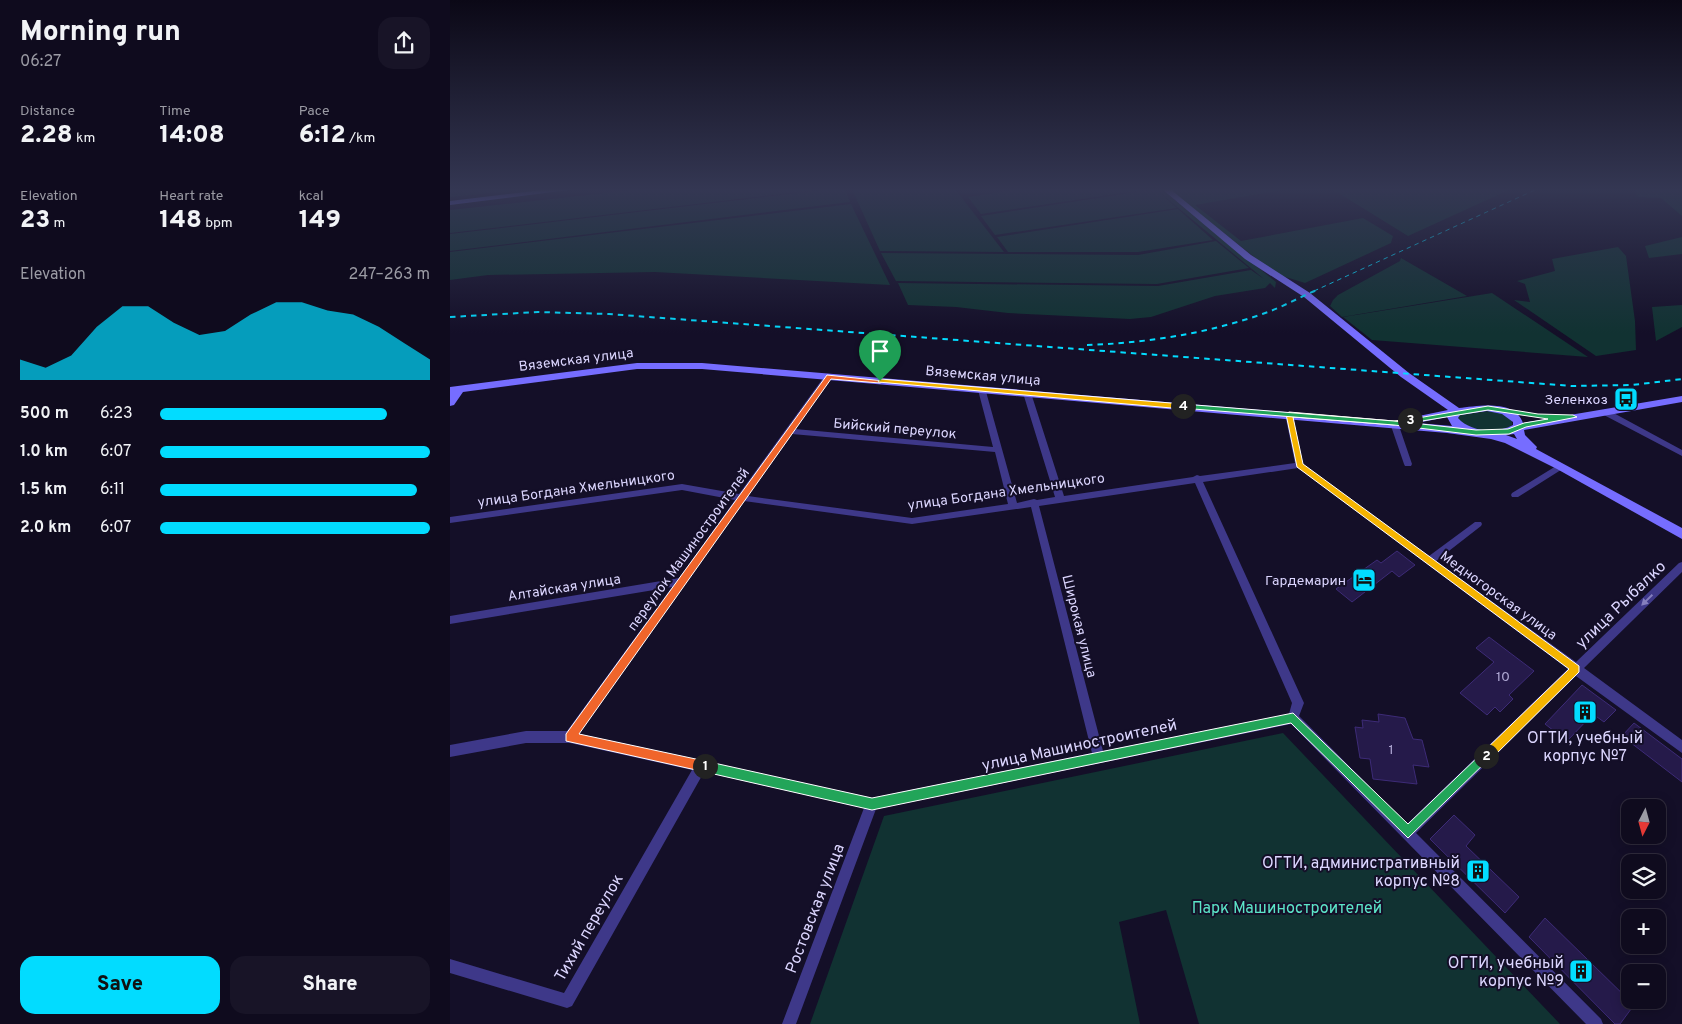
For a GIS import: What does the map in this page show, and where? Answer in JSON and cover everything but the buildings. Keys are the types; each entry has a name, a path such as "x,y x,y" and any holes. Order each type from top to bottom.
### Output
{"main road":[{"path":"1223,237 1248,257 1307,295 1405,375 1457,412"},
{"name":"Вяземская улица","path":"454,389 637,366 702,366 1394,423"},
{"path":"450,403 454,389"},
{"path":"1394,423 1474,432 1509,432 1518,427 1682,399"},
{"path":"1394,423 1488,408 1538,417 1573,417"},
{"path":"1500,410 1515,418 1519,434 1528,444 1561,466"},
{"path":"1457,412 1452,416 1454,422 1462,429 1509,440 1561,466 1682,534"}],"street":[{"name":"переулок Машиностроителей","path":"570,738 829,376"},
{"path":"982,390 1013,505"},
{"path":"1027,394 1060,498"},
{"path":"1605,412 1682,453"},
{"path":"1289,414 1299,465"},
{"path":"1394,423 1408,464"},
{"name":"Бийский переулок","path":"790,431 998,450"},
{"name":"улица Богдана Хмельницкого","path":"450,520 662,488 682,487 742,498 912,521 1197,478 1299,465"},
{"name":"Медногорская улица","path":"1299,465 1682,747"},
{"path":"1515,495 1561,466"},
{"path":"1197,478 1298,704 1293,718 1408,832 1596,1024"},
{"name":"Широкая улица","path":"1034,502 1099,757"},
{"path":"1429,561 1478,524"},
{"name":"улица Рыбалко","path":"1408,832 1682,566"},
{"name":"Алтайская улица","path":"450,620 683,581"},
{"name":"улица Машиностроителей","path":"450,751 526,737 570,738 872,804 1293,718"},
{"name":"Тихий переулок","path":"450,966 567,1001 701,766"},
{"name":"Ростовская улица","path":"789,1024 872,804"}],"green space":[{"path":"450,237 566,237 450,251"},
{"path":"577,237 867,237 890,285 655,272 488,275 450,280 450,252"},
{"path":"874,237 992,237 1004,252 880,251"},
{"path":"997,237 1209,237 1213,240 1138,252 1008,252"},
{"path":"1213,237 1220,237 1276,282 1275,288 1270,283 1265,288 1215,296 1151,317 1130,319 1008,313 956,307 908,305 898,283 1158,286 1251,270 1264,279"},
{"path":"1229,237 1236,237 1241,241 1263,237 1393,237 1391,243 1305,283 1276,274"},
{"path":"1682,237 1682,254 1649,258 1645,246"},
{"path":"1216,241 1249,268 1157,284 896,281 881,253 1138,255"},
{"path":"1618,247 1626,256 1635,321 1636,350 1596,356 1514,300 1530,302 1525,284 1517,281 1555,271 1552,259"},
{"path":"1401,258 1467,296 1342,317 1330,306 1338,295 1400,261"},
{"path":"1492,293 1588,357 1372,340 1343,317"},
{"path":"1682,305 1682,327 1656,341 1652,307"},
{"path":"1489,411 1499,412 1512,420 1512,425 1506,429 1475,430 1456,419 1460,415"},
{"name":"Парк Машиностроителей","path":"1283,733 1560,1024 1199,1024 1166,910 1119,922 1140,1024 810,1024 884,816"}],"railway":[{"path":"1314,291 1433,237"},
{"path":"1087,345 1179,336 1224,326 1268,312 1317,290"},
{"path":"450,317 538,312 609,314 1572,386 1632,385 1682,379"}],"place":[{"name":"Зеленхоз","path":"1626,399"},
{"name":"Гардемарин","path":"1364,580"},
{"name":"ОГТИ, учебный корпус №7","path":"1585,712"},
{"name":"ОГТИ, административный корпус №8","path":"1478,871"},
{"name":"ОГТИ, учебный корпус №9","path":"1581,971"}],"route":[{"path":"880,381 829,376 570,738 783,783 872,804 1293,718 1408,832 1576,669 1299,465 1289,414 1394,423 1490,408 1538,417 1573,417 1524,425 1509,432 1474,432 1394,423 1342,419 1289,414 1135,403 880,381"}]}
